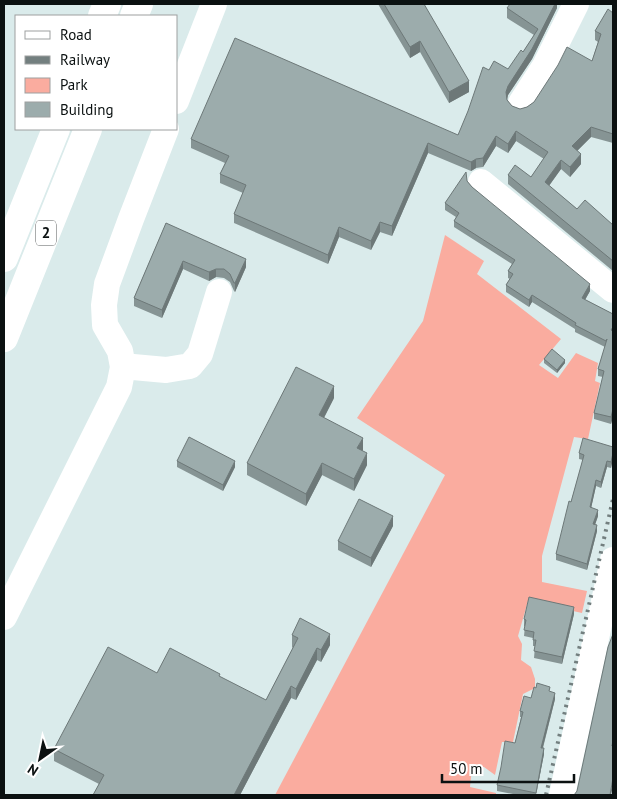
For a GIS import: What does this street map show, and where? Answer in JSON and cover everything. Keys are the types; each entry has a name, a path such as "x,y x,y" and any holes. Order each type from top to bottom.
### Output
{"highway":[{"name":"2","path":"4,258 56,130"},
{"name":"2","path":"4,338 88,130"}],"street":[{"path":"178,96 214,4"},
{"path":"521,103 544,66 576,4"},
{"path":"4,617 119,387 122,367 120,351 105,325 104,305 107,284 166,130"},
{"path":"480,182 613,290"},
{"path":"122,367 166,370 190,366 200,354 218,292"},
{"path":"562,795 613,560"}],"green space":[{"path":"445,235 484,261 477,274 561,339 539,365 558,378 576,353 598,363 595,381 600,383 588,439 574,437 542,556 542,582 587,591 582,613 528,601 518,636 522,644 521,660 531,667 535,679 535,688 523,694 513,742 502,742 495,775 484,767 472,767 470,787 496,793 496,795 275,795 445,475 357,418 423,321"}],"building":[{"path":"384,4 424,4 469,81 449,92 420,41 410,47"},
{"path":"510,4 555,4 532,49 506,92 507,100 512,106 520,109 534,102 558,65 567,47 592,61 601,34 595,31 608,9 613,13 613,134 591,127 572,146 581,154 570,167 561,160 545,182 577,209 585,200 613,225 613,261 508,175 515,165 531,177 548,152 516,131 508,144 496,136 483,158 471,162 428,143 392,226 380,222 371,241 339,227 328,255 234,214 246,185 220,174 229,156 191,139 235,38 458,135 483,67 489,70 494,61 508,69 521,50 523,52 538,29 507,8"},
{"path":"466,172 467,181 472,187 590,284 582,298 613,314 613,327 611,330 613,331 613,409 611,417 594,413 604,371 598,369 607,339 606,341 575,325 576,323 532,295 529,300 506,285 513,274 508,271 515,260 454,221 459,213 445,203"},
{"path":"166,223 246,259 235,283 230,274 224,269 216,269 209,272 183,261 162,310 134,298"},
{"path":"552,349 565,360 557,370 544,359"},
{"path":"296,367 334,386 319,415 363,438 357,448 367,453 354,479 322,463 306,494 247,463"},
{"path":"189,437 235,461 223,485 177,461"},
{"path":"583,438 613,447 611,462 607,461 601,482 596,480 590,507 598,510 593,524 597,525 587,564 556,554 569,501 571,502 584,455 579,453"},
{"path":"359,499 393,516 371,558 338,541"},
{"path":"529,597 574,607 562,657 534,651 536,640 533,640 534,632 524,630 526,620 524,619"},
{"path":"300,618 330,634 321,650 317,648 296,689 291,686 234,795 93,795 104,775 54,749 108,647 157,673 170,648 266,700 298,638 292,635"},
{"path":"613,634 613,778 610,795 574,795 577,791 608,647"},
{"path":"537,683 550,687 549,691 555,693 541,748 544,748 536,793 497,785 505,741 515,743 523,712 520,711 524,696 531,698"}],"railway":[{"path":"546,795 613,499"}]}
